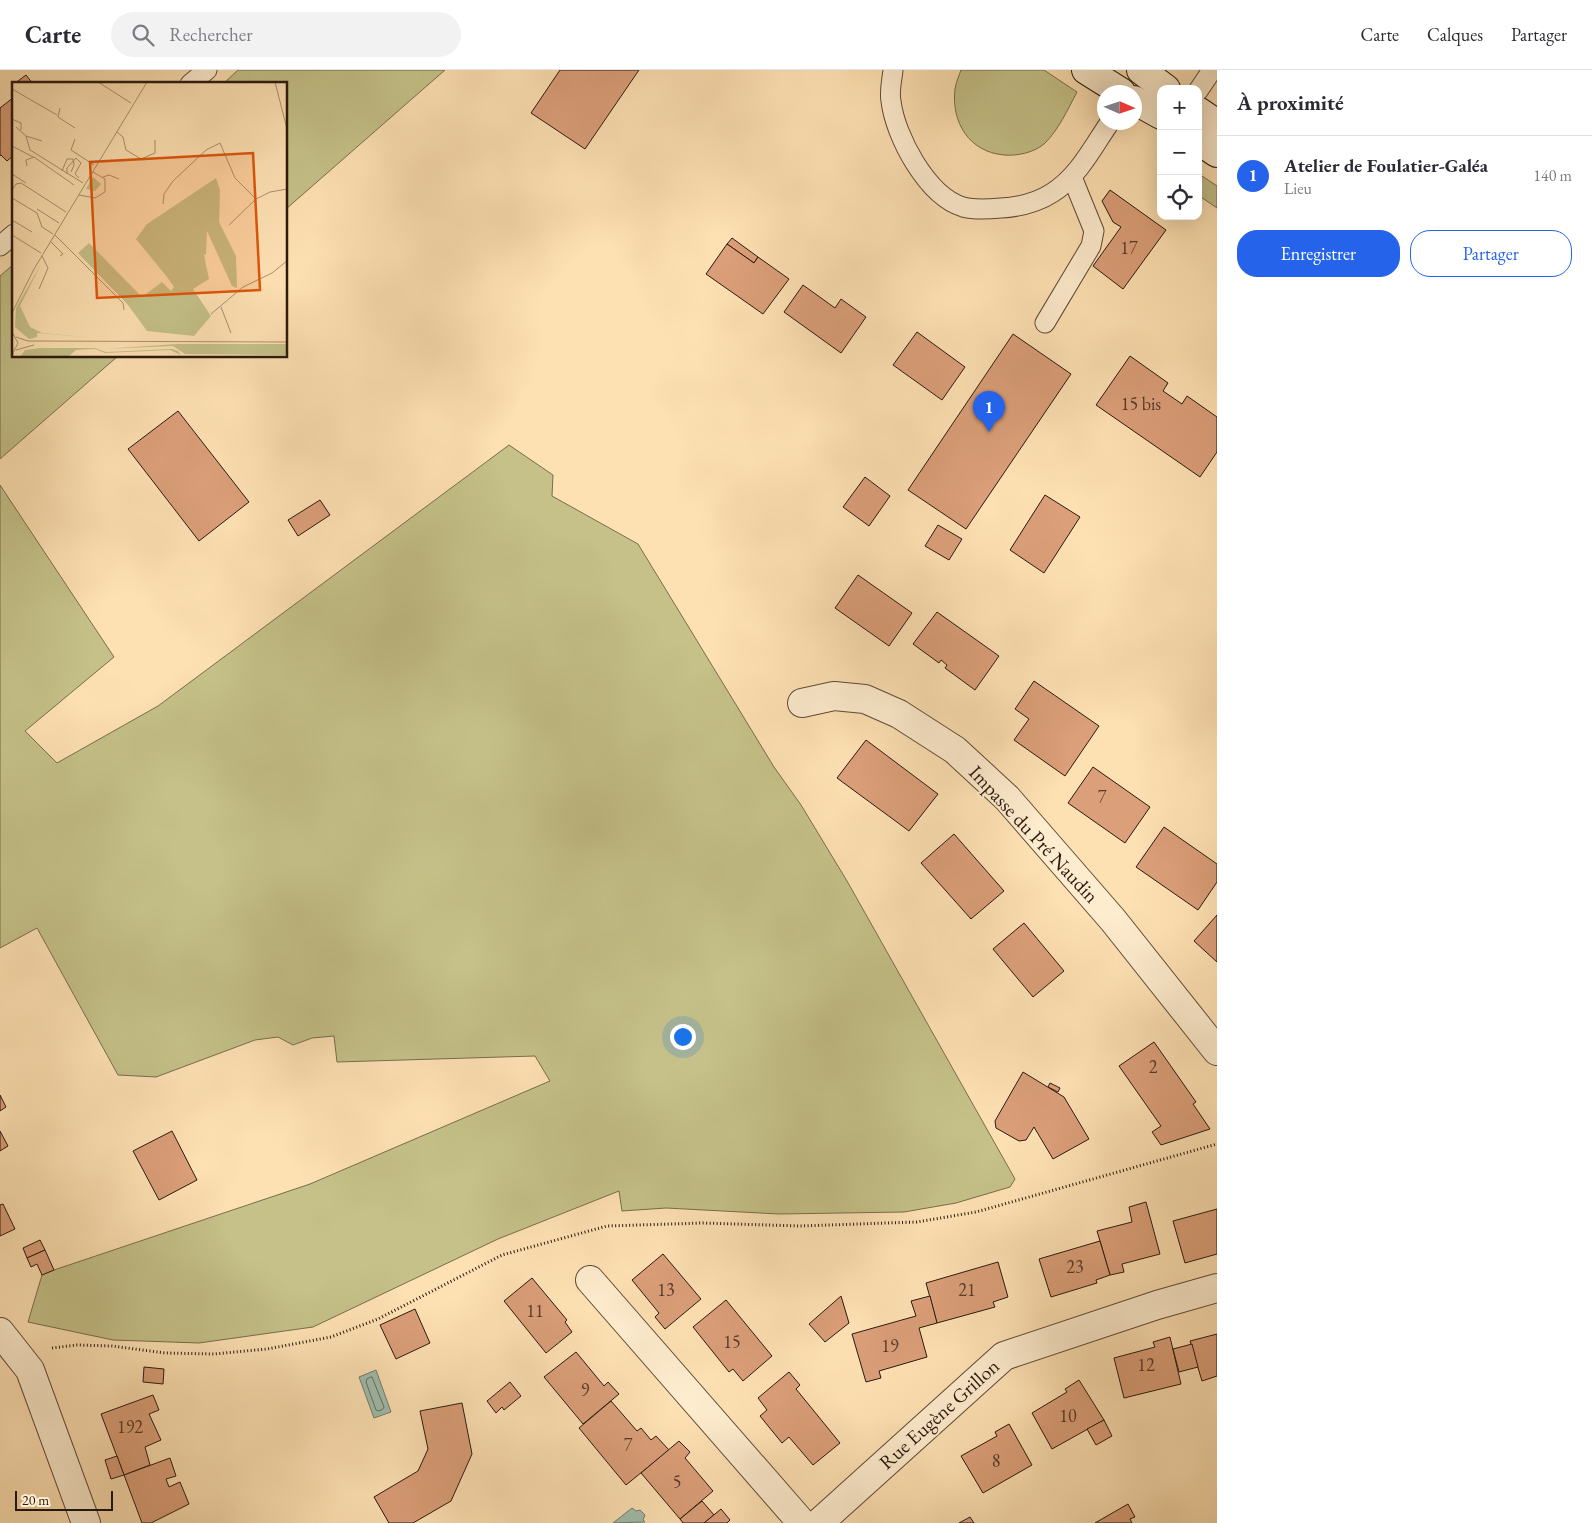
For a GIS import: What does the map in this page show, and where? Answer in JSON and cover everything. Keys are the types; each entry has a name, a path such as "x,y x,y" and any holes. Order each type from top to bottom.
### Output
{"street":[{"path":"1086,70 1110,85"},
{"path":"1141,70 1161,85"},
{"path":"1142,105 1157,114"},
{"path":"1202,114 1217,124"},
{"path":"1202,143 1217,153"},
{"name":"Impasse du Pré Naudin","path":"802,703 834,696 864,699 899,714 955,750 1007,798 1112,920 1217,1050"},
{"path":"590,1280 802,1523"},
{"name":"Rue Eugène Grillon","path":"819,1523 1004,1356 1157,1305 1217,1288"},
{"path":"0,1332 30,1370 86,1523"}],"lane":[{"path":"192,82 207,70"},
{"path":"893,70 890,100 900,136 918,168 940,194 963,207 990,209 1018,207 1051,194 1072,177 1104,130"},
{"path":"1202,85 1212,70"},
{"path":"1044,324 1091,246 1094,230 1072,177"},
{"path":"0,246 12,236"}],"path":[{"path":"21,1358 50,1348 77,1344 112,1346 165,1353 214,1354 276,1347 331,1337 378,1319 502,1255 607,1226 703,1223 809,1226 917,1222 976,1212 1217,1144"}],"shaded area":[{"path":"238,70 445,70 288,207 288,82 225,82"},
{"path":"961,70 1044,70 1077,92 1058,126 1044,144 1035,150 1014,155 992,153 972,142 960,124 956,113 955,86"},
{"path":"1202,176 1217,186 1217,208 1202,198"},
{"path":"12,266 12,358 116,358 0,459 0,276"},
{"path":"509,445 553,475 552,496 638,544 774,767 801,805 847,881 1015,1179 1010,1187 956,1203 904,1212 779,1214 666,1208 622,1211 619,1191 498,1239 313,1327 199,1343 113,1340 28,1322 42,1275 310,1184 550,1081 535,1056 337,1062 334,1036 312,1038 293,1045 278,1037 255,1040 156,1077 118,1075 37,928 0,948 0,485 114,657 25,731 57,763 158,706"}],"water":[{"path":"376,1370 391,1412 374,1418 359,1377"},
{"path":"632,1508 636,1511 640,1510 645,1515 643,1520 645,1522 613,1523"}],"building":[{"path":"560,70 639,70 585,149 531,113"},
{"path":"26,75 31,82 17,82"},
{"path":"12,99 12,157 7,161 0,156 0,108"},
{"path":"1110,190 1166,230 1123,289 1093,266 1121,227 1113,222 1102,201"},
{"path":"732,238 758,257 754,263 727,244"},
{"path":"727,244 754,263 758,257 789,279 763,314 706,274"},
{"path":"803,285 835,308 841,299 866,317 841,353 784,312"},
{"path":"917,332 965,367 942,400 893,365"},
{"path":"1013,334 1071,374 966,529 908,490"},
{"path":"1130,356 1168,383 1163,391 1182,404 1187,396 1217,417 1217,452 1200,477 1096,405"},
{"path":"178,411 249,502 199,541 128,449"},
{"path":"865,477 890,496 869,526 843,507"},
{"path":"1045,495 1080,517 1044,573 1010,550"},
{"path":"320,500 330,515 298,536 288,520"},
{"path":"938,525 962,539 949,560 925,546"},
{"path":"858,575 912,613 889,646 835,608"},
{"path":"937,612 999,656 975,690 945,668 947,665 941,660 939,663 913,644"},
{"path":"1034,681 1099,726 1065,776 1014,740 1029,719 1015,709"},
{"path":"866,740 938,794 909,831 837,778"},
{"path":"1093,767 1150,807 1125,843 1068,803"},
{"path":"1164,827 1217,864 1217,882 1198,910 1136,867"},
{"path":"954,834 1004,891 971,919 921,863"},
{"path":"1217,915 1217,962 1194,941"},
{"path":"1024,923 1064,971 1033,997 993,949"},
{"path":"1154,1042 1196,1102 1193,1104 1210,1129 1161,1145 1152,1132 1161,1126 1119,1066"},
{"path":"1023,1072 1064,1097 1089,1139 1053,1159 1034,1127 1026,1140 1019,1141 996,1128 995,1121"},
{"path":"1050,1083 1060,1088 1058,1092 1048,1087"},
{"path":"0,1095 6,1107 0,1111"},
{"path":"0,1131 8,1146 0,1151"},
{"path":"172,1131 197,1180 159,1200 133,1151"},
{"path":"1146,1202 1160,1254 1122,1264 1124,1272 1110,1275 1097,1231 1132,1222 1129,1207"},
{"path":"3,1204 15,1229 0,1236 0,1205"},
{"path":"1217,1209 1217,1254 1185,1263 1173,1221"},
{"path":"40,1240 45,1250 27,1258 23,1248"},
{"path":"1100,1241 1110,1275 1096,1280 1097,1283 1051,1297 1039,1259"},
{"path":"45,1250 54,1270 42,1275 37,1264 31,1267 27,1258"},
{"path":"663,1254 701,1299 665,1329 655,1317 659,1313 632,1280"},
{"path":"998,1262 1008,1297 993,1302 995,1307 937,1323 926,1283"},
{"path":"532,1278 567,1320 565,1322 572,1332 546,1353 504,1301"},
{"path":"841,1296 849,1323 825,1342 809,1324"},
{"path":"930,1296 937,1323 919,1328 927,1357 879,1371 881,1378 866,1382 852,1334 916,1316 911,1301"},
{"path":"726,1300 772,1356 743,1381 733,1369 729,1372 693,1327"},
{"path":"415,1309 430,1343 396,1359 380,1325"},
{"path":"1217,1334 1217,1376 1202,1381 1190,1341"},
{"path":"1170,1337 1181,1384 1124,1398 1114,1358 1155,1347 1153,1342"},
{"path":"1192,1344 1198,1367 1179,1372 1173,1349"},
{"path":"576,1352 604,1386 608,1382 619,1394 583,1424 544,1377"},
{"path":"144,1367 164,1369 163,1384 143,1382"},
{"path":"789,1372 800,1385 796,1389 840,1443 813,1465 789,1437 782,1443 760,1416 767,1410 758,1398"},
{"path":"1079,1380 1104,1420 1052,1449 1032,1413 1067,1392 1065,1389"},
{"path":"510,1382 521,1396 504,1410 502,1407 496,1413 487,1401"},
{"path":"153,1395 159,1410 149,1414 161,1440 145,1447 150,1465 124,1475 101,1414"},
{"path":"611,1401 637,1431 641,1428 651,1440 656,1436 669,1450 626,1485 579,1428"},
{"path":"462,1403 472,1454 451,1501 413,1523 389,1523 374,1497 418,1471 428,1449 420,1411"},
{"path":"1104,1420 1112,1436 1096,1445 1087,1429"},
{"path":"1009,1424 1032,1465 983,1493 961,1456 997,1436 995,1432"},
{"path":"679,1441 690,1452 685,1458 713,1491 680,1519 641,1473"},
{"path":"117,1456 124,1475 111,1479 105,1460"},
{"path":"170,1458 176,1476 166,1479 169,1487 180,1482 189,1504 151,1523 142,1523 124,1475"},
{"path":"702,1501 714,1515 704,1523 683,1523 680,1519"},
{"path":"1128,1504 1135,1517 1130,1519 1132,1523 1095,1523"},
{"path":"721,1509 730,1520 727,1523 704,1523"},
{"path":"970,1517 974,1523 959,1523"}],"place":[{"name":"Atelier de Foulatier-Galéa","path":"989,432"}]}
